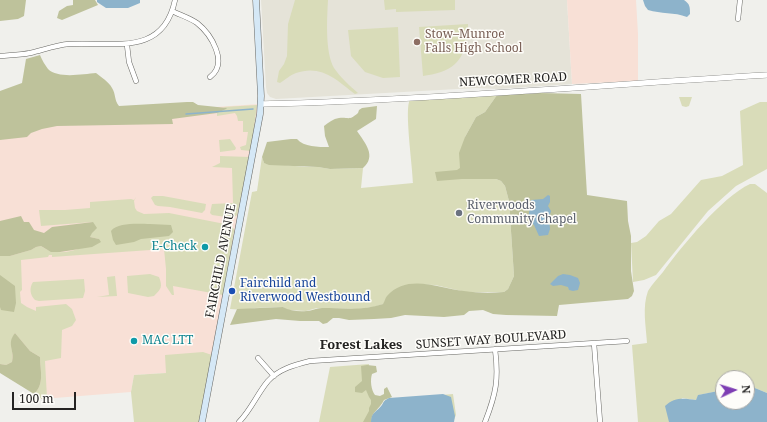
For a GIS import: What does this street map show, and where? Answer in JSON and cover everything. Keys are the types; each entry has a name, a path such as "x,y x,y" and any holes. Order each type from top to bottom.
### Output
{"main road":[{"name":"FAIRCHILD AVENUE","path":"202,422 261,104 256,0"}],"street":[{"path":"0,56 26,54 66,45 127,45 137,43 153,35 163,26 172,11 175,0"},
{"path":"738,19 740,0"},
{"path":"172,11 196,22 213,41 218,63 216,70 210,77"},
{"path":"127,45 129,62 136,81"},
{"name":"NEWCOMER ROAD","path":"261,104 361,101 767,75"},
{"name":"SUNSET WAY BOULEVARD","path":"239,422 274,376 292,366 310,361 627,341"},
{"path":"594,343 600,422"},
{"path":"485,422 493,402 496,388 497,371 495,349"},
{"path":"258,358 274,376"}],"shaded area":[{"name":"Stow–Munroe Falls High School","path":"261,0 567,0 572,84 276,99 270,97 267,93 266,87"},
{"path":"567,0 636,0 638,81 572,84"},
{"path":"259,104 212,355 166,373 134,375 131,392 42,399 0,371 0,122"}],"green space":[{"path":"0,0 26,0 24,16 18,19 0,21"},
{"path":"73,0 95,0 98,5 62,20 57,18 59,11 67,6 73,5"},
{"path":"295,0 328,0 327,35 331,61 339,75 358,93 355,94 335,79 321,72 305,71 296,73 280,83 277,82 279,71 287,56 288,24"},
{"path":"384,0 455,0 455,10 396,12 396,9 385,10"},
{"path":"468,24 465,47 459,59 448,69 439,73 423,76 419,27"},
{"path":"398,27 400,77 383,78 365,72 351,56 348,30"},
{"path":"40,55 48,69 58,74 71,75 96,73 111,86 116,102 119,106 193,102 198,105 227,108 217,113 172,119 173,124 57,126 31,133 27,137 0,140 0,91 22,83 26,59"},
{"path":"541,93 581,94 587,195 627,201 628,221 631,236 631,271 634,291 632,296 628,299 559,305 557,316 493,314 483,310 469,311 464,315 444,317 405,315 374,319 349,320 333,318 327,323 323,324 319,321 276,319 230,325 237,309 283,307 292,310 309,311 318,308 368,308 383,304 386,297 395,289 404,285 424,284 474,292 504,292 508,289 514,276 509,201 505,186 501,181 496,179 437,181 435,172 457,170 460,168 459,153 465,137 476,117 485,112 497,95"},
{"path":"497,95 485,112 476,117 465,137 463,179 496,179 501,181 505,186 509,201 514,276 508,289 504,292 466,292 435,285 412,284 383,304 374,307 358,309 317,308 306,311 288,310 283,307 255,308 245,310 230,309 252,192 257,191 262,157 264,163 330,169 363,168 361,188 413,183 408,126 408,105 410,100"},
{"path":"679,97 692,97 689,106 682,106"},
{"path":"760,102 767,102 767,169 736,186 708,211 656,275 644,280 633,282 631,243 637,242 646,236 659,221 671,214 701,180 722,176 743,165 740,111"},
{"path":"257,105 251,151 241,150 240,147 246,145 248,132 243,132 243,121 238,121 235,113 217,116 217,113 226,108 223,107"},
{"path":"377,106 376,119 357,131 366,145 369,154 369,159 363,168 330,169 318,167 269,165 264,163 262,157 267,142 297,139 303,144 307,145 329,147 325,136 324,126 337,118 353,117 362,108"},
{"path":"230,139 236,148 235,150 220,152 219,140"},
{"path":"220,156 250,157 237,215 233,218 212,215 210,213 212,204 233,203 232,168 212,167 220,163"},
{"path":"750,184 755,184 767,193 767,393 755,388 755,370 715,370 715,392 699,395 696,400 682,398 669,422 638,422 632,345 647,343 645,303 648,291 703,223 739,190"},
{"path":"153,196 163,196 206,204 205,210 202,213 158,206 155,205 151,198"},
{"path":"136,197 134,201 135,208 137,211 144,214 169,213 230,225 234,229 223,295 173,286 174,295 172,295 166,286 164,249 52,257 52,255 49,255 48,257 21,260 21,303 36,311 36,307 66,304 72,309 76,320 72,326 62,330 61,358 45,361 47,398 42,399 34,394 40,386 41,381 40,357 30,351 15,333 12,340 12,362 6,365 0,364 0,256 10,256 41,246 55,252 70,251 86,246 99,239 90,237 93,222 41,226 39,210 90,208 90,202 134,200"},
{"path":"21,216 24,222 29,222 34,230 44,233 52,227 93,222 97,228 90,237 99,239 101,242 92,247 60,252 51,252 41,246 10,256 0,256 0,221"},
{"path":"129,224 171,225 173,232 169,236 141,239 134,242 116,245 113,240 111,231 118,226"},
{"path":"150,274 159,277 161,283 160,290 154,296 148,297 128,293 127,276"},
{"path":"0,275 15,286 16,303 14,312 1,310"},
{"path":"115,276 117,296 97,297 109,295 107,277"},
{"path":"84,279 85,291 83,298 39,301 35,300 31,294 33,282"},
{"path":"15,333 30,351 40,357 41,381 40,386 34,394 0,373 0,364 6,365 12,362 11,340"},
{"path":"203,352 212,355 199,422 134,422 131,392 134,375 166,373 165,355"},
{"path":"369,364 372,416 377,416 385,400 453,394 456,415 453,422 319,422 330,367"},
{"path":"361,366 376,366 377,372 372,374 371,379 372,388 375,395 380,396 384,394 384,389 387,387 392,397 384,400 372,416 371,422 363,422 369,411 371,400 366,390 362,393 355,392 355,387 362,381"}],"water":[{"path":"97,0 140,0 140,3 128,8 106,8 97,2"},
{"path":"643,0 684,0 689,6 690,14 687,17 648,10"},
{"path":"548,195 550,196 550,202 548,206 551,211 549,218 550,229 548,235 539,236 534,225 528,219 531,200 543,199"},
{"path":"563,274 578,278 580,283 578,290 573,291 569,290 568,287 561,285 553,286 550,284 558,276"},
{"path":"755,388 767,393 767,422 669,422 665,406 668,403 683,399 696,400 698,395 715,392 715,410 755,410"},
{"path":"443,394 451,397 455,416 454,422 371,422 373,414 389,398"}],"waterway":[{"path":"186,114 253,109"}],"place":[{"name":"Stow–Munroe Falls High School","path":"417,42"},
{"name":"Riverwoods Community Chapel","path":"459,213"},
{"name":"E-Check","path":"205,247"},
{"name":"Fairchild and Riverwood Westbound","path":"232,291"},
{"name":"MAC LTT","path":"134,341"}],"district":[{"name":"Forest Lakes","path":"361,345"}]}
